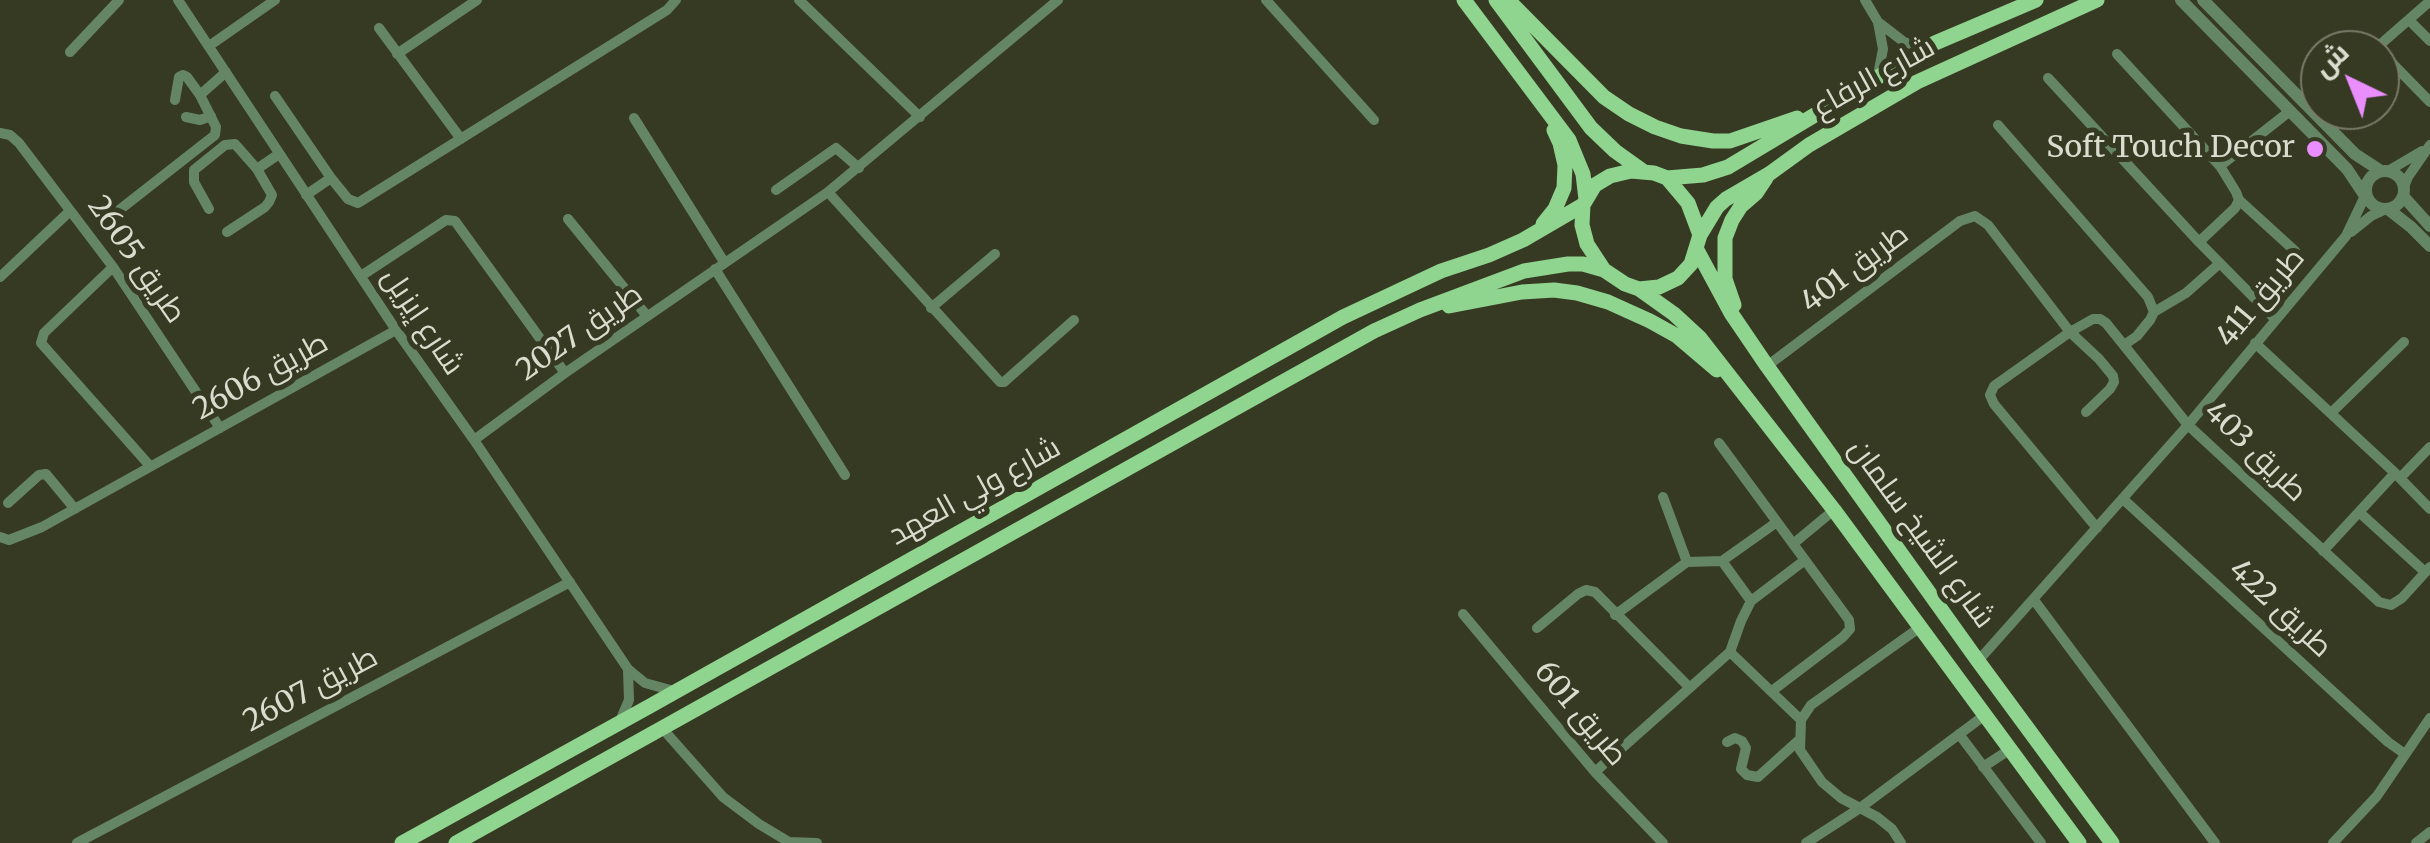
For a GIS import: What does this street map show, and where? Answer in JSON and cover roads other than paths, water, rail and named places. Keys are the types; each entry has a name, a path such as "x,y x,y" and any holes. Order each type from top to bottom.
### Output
{"main road":[{"path":"1464,0 1575,151 1583,174 1582,225 1587,244 1604,270 1639,290 1659,287 1678,278 1690,264 1699,243 1688,203 1667,178 1643,171 1590,128 1496,0"},
{"path":"1508,0 1604,97 1629,114 1680,136 1730,140 1820,111"},
{"name":"شارع الرفاع","path":"1667,178 1703,175 1728,166 1935,43 2036,0"},
{"name":"شارع الرفاع","path":"1699,243 1717,207 1726,198 1809,146 1917,82 2097,0"},
{"path":"1522,240 1541,227 1564,188 1565,165 1560,143 1531,87"},
{"path":"1584,202 1602,179 1643,171"},
{"path":"1741,328 1726,279 1725,238 1741,206 1768,174"},
{"name":"شارع ولي العهد","path":"402,843 1343,317 1441,272 1489,256 1584,202"},
{"name":"شارع الشيخ سلمان","path":"1699,243 1717,290 1741,328 2112,843"},
{"name":"شارع ولي العهد","path":"456,843 1361,338 1420,310 1524,270 1583,264 1604,270"},
{"name":"شارع الشيخ سلمان","path":"1639,290 1700,338 1739,387 2079,843"},
{"path":"1420,310 1522,292 1577,293 1650,320 1739,387"},
{"path":"650,706 662,728"}],"street":[{"path":"70,52 119,0"},
{"name":"شارع إيزيل","path":"178,0 396,330 628,669 646,683 675,692"},
{"path":"209,46 274,0"},
{"path":"397,54 477,0"},
{"path":"275,96 330,178 350,201 358,202 667,10 676,0"},
{"path":"800,0 920,117"},
{"name":"طريق 2027","path":"474,440 860,168 1058,0"},
{"path":"1266,0 1374,120"},
{"path":"1865,0 1878,22 1883,49 1878,75"},
{"path":"2181,0 2347,169 2372,205 2386,209 2412,227 2430,246"},
{"path":"2204,0 2300,97"},
{"path":"2397,30 2430,1"},
{"path":"2409,20 2430,41"},
{"path":"1878,22 1904,42 1935,43"},
{"path":"379,28 460,139"},
{"path":"2117,54 2220,166 2238,200 2295,251"},
{"path":"2400,71 2430,102"},
{"path":"200,95 226,72"},
{"path":"104,222 215,135 216,127 188,77 179,78 174,100"},
{"path":"2048,78 2276,320"},
{"path":"2220,166 2290,111"},
{"path":"186,117 200,120 210,116"},
{"path":"634,118 845,475"},
{"path":"1998,125 2148,297 2154,312"},
{"path":"2335,130 2355,154 2398,176 2404,191 2430,226"},
{"name":"طريق 2605","path":"0,132 15,138 113,267 220,428"},
{"path":"209,209 194,182 194,170 226,145 235,144 272,195 265,208 227,232"},
{"path":"2365,196 2370,177 2398,167 2429,146"},
{"path":"2386,209 2395,207 2408,177 2429,146"},
{"path":"776,190 836,148 860,168"},
{"path":"256,169 279,154"},
{"path":"306,194 330,178"},
{"path":"828,192 998,381 1002,382 1074,320"},
{"name":"طريق 411","path":"1978,661 2124,499 2346,236 2365,196"},
{"path":"2199,242 2235,208 2238,200"},
{"name":"طريق 411","path":"2346,236 2386,209"},
{"path":"0,277 70,210"},
{"name":"طريق 401","path":"1768,366 1960,221 1975,216 1988,225 2070,332"},
{"path":"568,219 648,316"},
{"path":"360,276 446,220 456,220 565,373"},
{"path":"931,308 995,254"},
{"path":"2124,345 2138,336 2154,312 2186,292 2220,262"},
{"path":"113,267 44,334 41,343 150,466"},
{"name":"طريق 403","path":"2070,332 2100,319 2188,425 2379,602 2391,605 2402,598 2428,570"},
{"name":"طريق 2606","path":"0,537 9,540 42,527 396,330"},
{"path":"2086,412 2114,382 2099,358 2070,332 1994,386 1990,395 2098,528"},
{"path":"2330,413 2404,342"},
{"path":"2255,343 2430,509"},
{"path":"1719,443 1850,620 1844,637 1772,691"},
{"path":"2323,551 2430,447"},
{"path":"8,503 39,475 46,474 75,508"},
{"path":"1663,497 1687,562"},
{"name":"طريق 422","path":"2124,499 2405,754"},
{"path":"1793,544 1834,510"},
{"path":"2359,512 2428,570"},
{"path":"1615,615 1687,562 1722,561 1777,522"},
{"path":"1595,772 1730,652 1751,600 1805,560"},
{"path":"1722,561 1751,600"},
{"name":"طريق 2607","path":"77,843 570,582"},
{"path":"1537,628 1586,590 1595,592 1690,687"},
{"path":"2034,600 2215,843"},
{"name":"طريق 601","path":"1463,614 1595,772 1663,843"},
{"path":"1901,843 1892,828 1822,782 1800,750 1800,720 1811,705 1918,628"},
{"path":"1730,652 1800,720"},
{"path":"620,722 629,700 628,669"},
{"path":"1806,843 1985,716"},
{"path":"2333,843 2377,796 2430,718"},
{"path":"662,728 722,796 759,824 789,842 816,843"},
{"path":"1958,734 2040,843"},
{"path":"1727,742 1735,738 1742,741 1746,748 1742,769 1758,778 1799,740"},
{"path":"1983,767 2008,750"},
{"path":"2416,843 2430,832"}],"place":[{"name":"Soft Touch Decor","path":"2315,149"}]}
